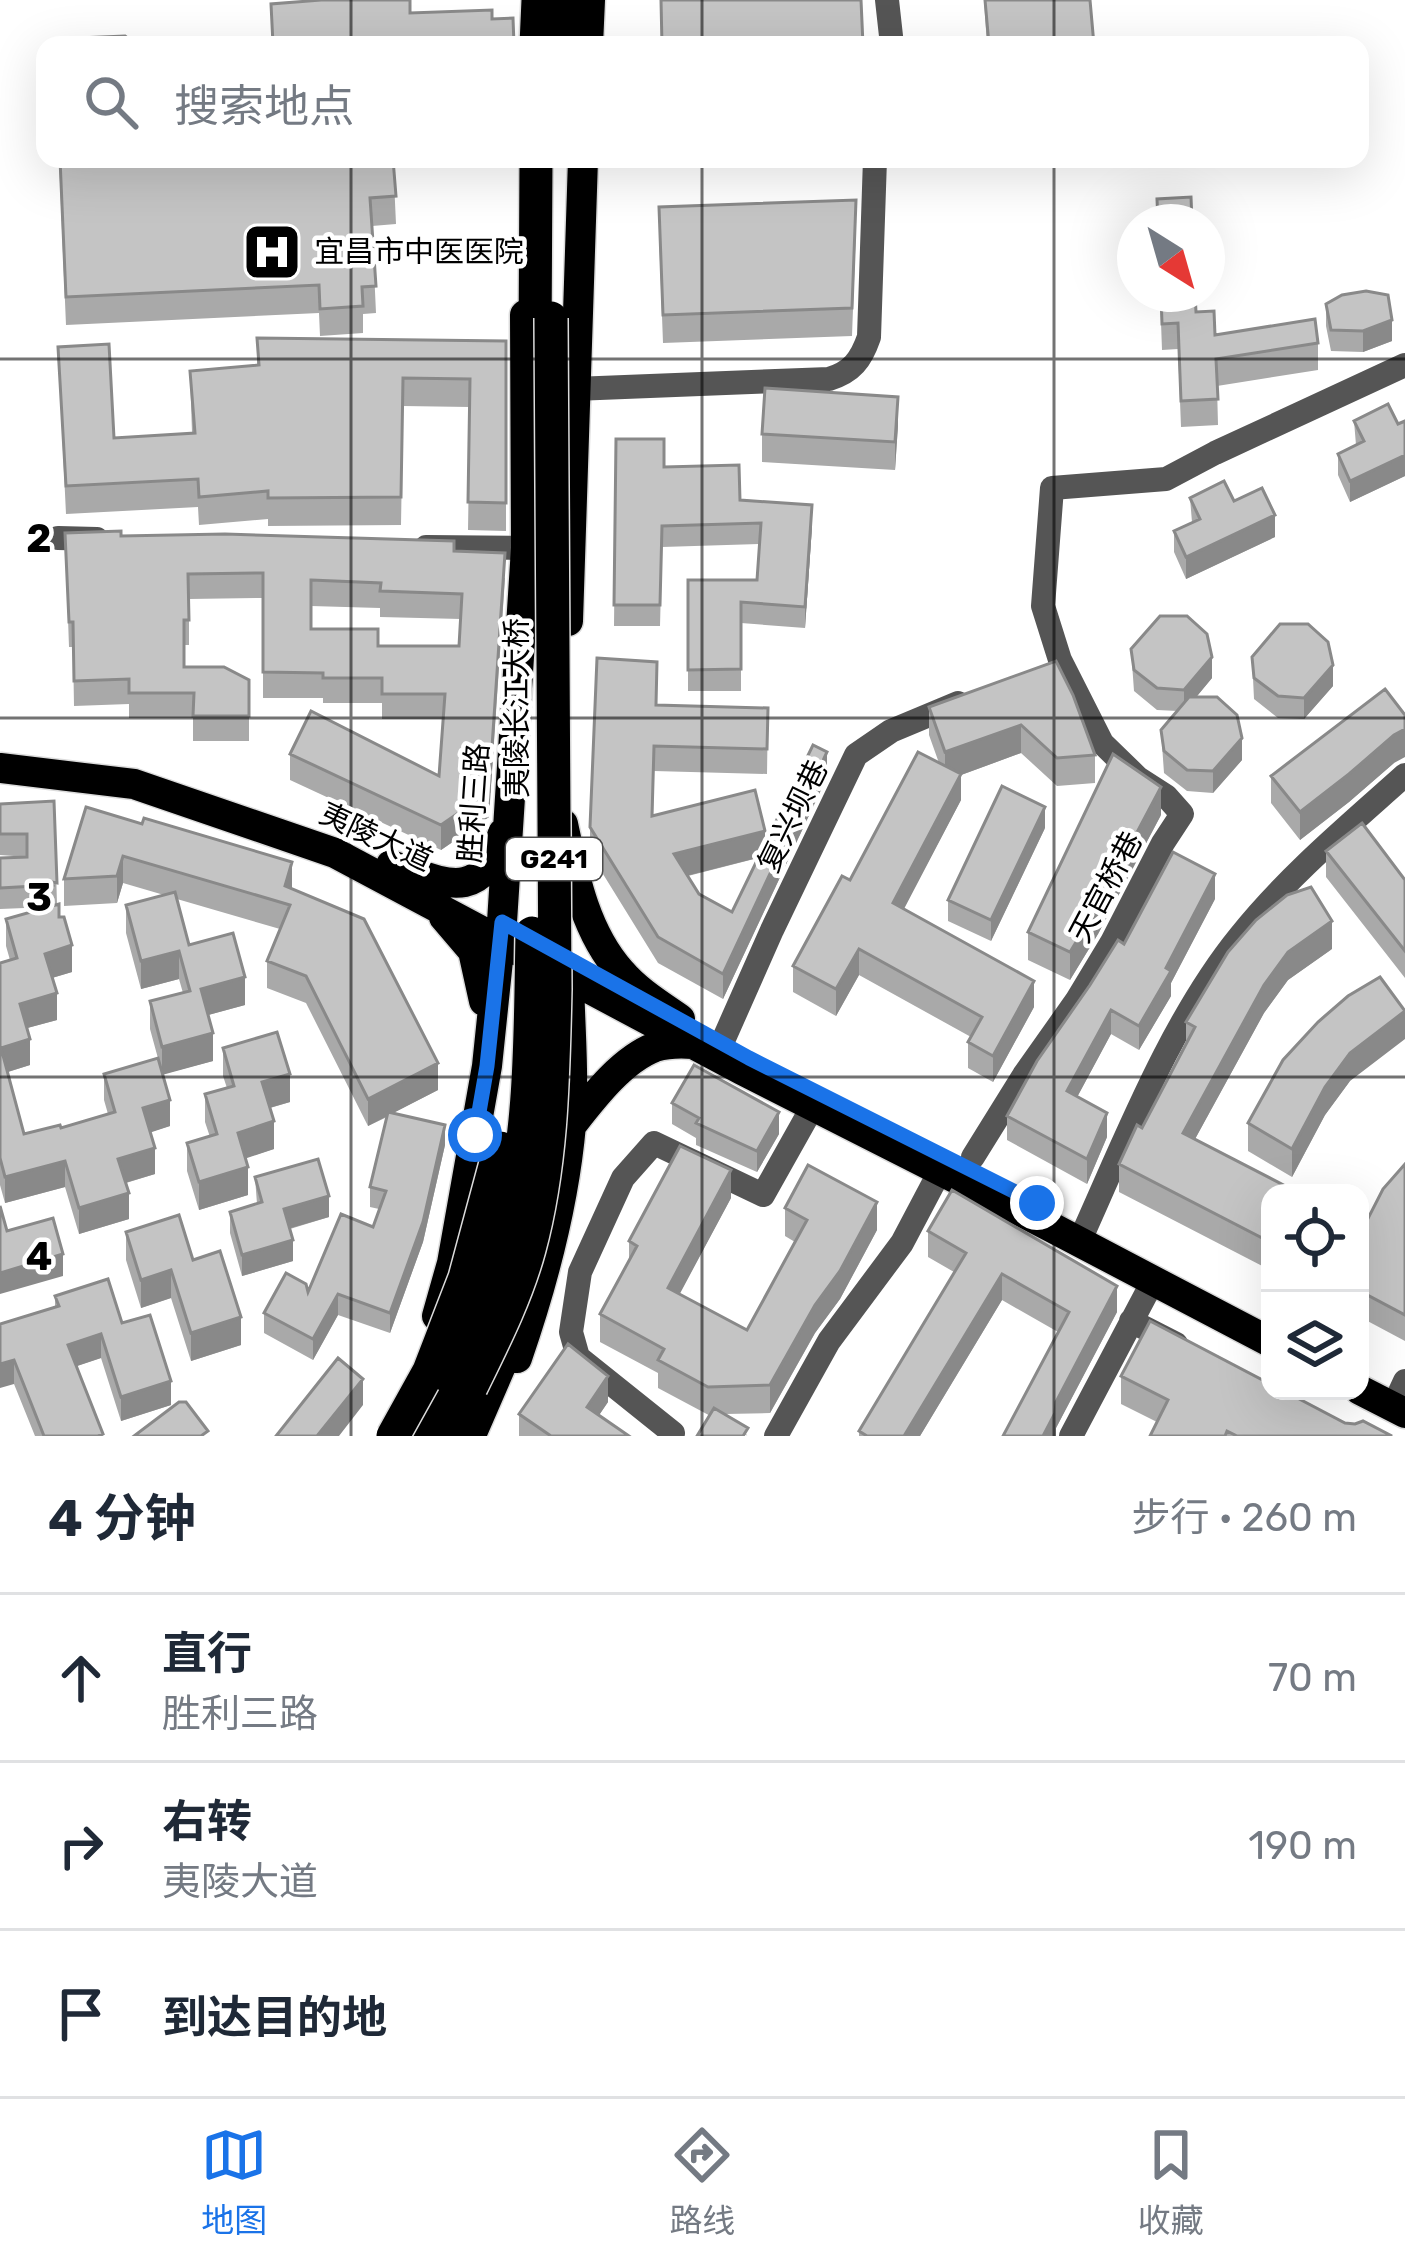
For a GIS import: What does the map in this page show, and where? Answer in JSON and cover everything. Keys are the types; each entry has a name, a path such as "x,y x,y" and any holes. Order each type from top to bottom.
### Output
{"highway":[{"path":"536,36 538,0"},
{"path":"562,36 563,0"},
{"name":"夷陵长江大桥","path":"459,1381 506,1229 530,1062 511,925 536,168"},
{"name":"夷陵长江大桥","path":"459,1381 502,1322 528,1252 541,1196 553,1071 550,318 557,168"},
{"path":"391,1436 429,1371 466,1278 498,1165 511,925"},
{"path":"469,1436 506,1353 528,1252"},
{"name":"G241","path":"416,1436 459,1381"},
{"name":"G241","path":"443,1436 459,1381"}],"main road":[{"path":"524,0 524,36"},
{"path":"588,36 590,0"},
{"name":"胜利三路","path":"391,1436 436,1322 452,1263 511,925 509,810 526,548 524,168"},
{"path":"486,1436 536,1304 553,1239 571,1127 572,1018 563,824 583,168"},
{"name":"夷陵大道","path":"0,753 137,770 341,839 398,877"},
{"name":"夷陵大道","path":"0,768 134,784 335,853 511,925 569,969 1261,1321"},
{"path":"398,877 457,885 476,880 490,864 509,810"},
{"path":"563,824 596,936 622,975 699,1035"},
{"path":"398,877 473,951 484,995 487,1066"},
{"path":"571,1127 636,1058 651,1048 699,1035"},
{"name":"夷陵大道","path":"699,1035 813,1106 1261,1337"},
{"path":"1369,1378 1403,1396"},
{"path":"1369,1391 1403,1396"}],"street":[{"path":"887,0 891,36"},
{"path":"574,389 829,380 846,374 869,337 875,168"},
{"name":"天官桥巷","path":"973,1156 1077,1000 1182,814 1102,743 1049,664 1042,606 1052,488 1166,478 1405,365"},
{"path":"58,538 129,540"},
{"path":"393,546 526,548"},
{"name":"复兴坝巷","path":"699,1035 772,930 856,755 891,731 975,695"},
{"path":"1085,1228 1195,1000 1238,938 1281,888 1405,775"},
{"path":"673,1433 578,1357 571,1332 580,1272 623,1178 654,1143 763,1195 813,1106"},
{"path":"776,1436 829,1340 902,1244 940,1171"},
{"path":"1071,1436 1153,1281"},
{"path":"1131,1321 1192,1352"}],"building":[{"path":"410,0 410,13 492,10 492,19 513,18 514,36 273,36 271,4"},
{"path":"661,0 861,0 863,36 662,36"},
{"path":"985,0 1090,0 1093,36 988,36"},
{"path":"60,168 394,168 396,196 370,198 376,286 362,287 363,306 320,309 319,285 66,297"},
{"path":"1191,197 1191,204 1157,204 1157,199"},
{"path":"856,200 852,308 663,315 659,207"},
{"path":"1366,291 1388,295 1392,320 1363,331 1331,330 1326,304 1342,295"},
{"path":"1162,312 1214,312 1215,335 1315,319 1318,343 1216,359 1218,399 1181,401 1178,323 1162,324"},
{"path":"257,338 506,341 506,503 468,502 470,379 403,378 401,497 268,498 268,491 199,497 198,479 66,486 58,347 109,344 114,438 195,433 190,371 259,365"},
{"path":"765,388 898,397 895,442 762,434"},
{"path":"1388,404 1398,424 1405,421 1405,455 1350,481 1338,454 1364,441 1354,421"},
{"path":"616,439 664,439 664,467 739,465 740,500 812,505 805,607 741,602 741,669 688,670 688,580 757,580 761,523 662,526 660,605 614,605"},
{"path":"1224,481 1234,501 1262,488 1275,515 1186,557 1174,531 1200,519 1190,498"},
{"path":"65,533 454,541 454,551 505,553 489,792 441,825 290,754 311,711 439,776 445,694 382,694 382,678 263,672 263,573 188,574 184,667 224,667 249,680 249,716 193,716 194,693 129,693 129,679 74,681","holes":["311,580 381,583 380,591 462,594 459,646 378,646 378,629 311,629"]},
{"path":"1160,616 1187,616 1207,634 1212,657 1184,690 1157,688 1134,670 1131,649"},
{"path":"1280,624 1308,624 1328,642 1333,665 1304,698 1278,696 1254,678 1252,657"},
{"path":"597,658 657,662 656,705 768,708 767,749 654,746 652,816 755,790 765,831 674,854 699,894 732,912 813,745 827,752 723,974 658,937 590,827"},
{"path":"1056,661 1095,755 1057,758 1021,725 945,752 929,707"},
{"path":"1385,689 1405,715 1405,729 1300,812 1271,776"},
{"path":"1189,697 1217,697 1237,715 1242,738 1213,771 1187,770 1164,751 1161,730"},
{"path":"918,752 961,774 893,903 1034,981 993,1056 968,1042 982,1017 859,949 836,989 793,966 842,876 850,880"},
{"path":"1113,754 1161,787 1070,952 1028,932"},
{"path":"1002,786 1045,807 991,920 948,900"},
{"path":"54,801 57,883 0,888 0,858 27,857 27,834 0,834 0,804"},
{"path":"86,807 142,824 144,818 292,862 285,886 364,919 438,1063 368,1099 306,976 267,961 290,905 123,856 117,876 64,879"},
{"path":"1362,823 1405,880 1405,951 1326,851"},
{"path":"1173,852 1215,874 1166,968 1171,971 1139,1026 1111,1010 1067,1091 1107,1113 1087,1159 1007,1116 1037,1061 1118,940 1124,944"},
{"path":"1311,887 1332,921 1288,952 1264,985 1183,1133 1282,1184 1261,1184 1261,1237 1119,1164 1195,1027 1186,1022 1228,952 1287,895"},
{"path":"175,892 189,945 233,933 245,977 201,989 213,1033 162,1047 150,1001 190,991 179,951 141,961 126,905"},
{"path":"59,904 59,917 64,917 72,945 45,954 57,993 20,1004 30,1039 1,1048 24,1134 115,1112 104,1074 158,1058 170,1100 143,1108 155,1148 118,1159 129,1193 79,1208 65,1161 5,1177 0,1158 0,963 17,958 6,919"},
{"path":"1380,977 1405,1011 1350,1053 1325,1087 1292,1149 1248,1123 1283,1060 1348,996"},
{"path":"277,1032 290,1074 262,1082 274,1121 238,1133 248,1167 199,1182 187,1143 217,1134 205,1094 234,1086 223,1048"},
{"path":"694,1065 779,1112 757,1151 696,1123 699,1118 672,1103"},
{"path":"388,1112 445,1125 423,1222 390,1313 338,1294 313,1339 264,1313 286,1273 306,1284 308,1292 341,1214 373,1227 386,1191 370,1187"},
{"path":"680,1146 731,1170 668,1288 747,1330 807,1220 785,1208 808,1165 877,1202 770,1385 708,1387 658,1360 664,1349 600,1314 637,1246 629,1241"},
{"path":"318,1159 329,1196 284,1209 293,1240 242,1255 230,1212 262,1202 255,1177"},
{"path":"1405,1164 1405,1315 1369,1296 1369,1216 1383,1189"},
{"path":"952,1190 1117,1286 1043,1436 1003,1436 1069,1312 1002,1274 904,1436 867,1436 859,1431 966,1253 928,1231"},
{"path":"0,1206 7,1231 53,1218 63,1254 0,1273"},
{"path":"179,1215 193,1260 220,1251 241,1317 191,1333 171,1270 141,1280 126,1232"},
{"path":"108,1279 122,1323 150,1315 171,1381 121,1397 101,1334 68,1345 103,1434 44,1436 14,1360 0,1364 0,1324 59,1306 55,1296"},
{"path":"1150,1321 1261,1379 1261,1400 1301,1400 1345,1423 1363,1421 1392,1436 1237,1436 1227,1431 1225,1436 1150,1436 1168,1400 1121,1376"},
{"path":"568,1344 608,1376 587,1407 629,1436 551,1436 519,1414"},
{"path":"338,1358 363,1379 317,1436 276,1436"},
{"path":"179,1402 186,1402 208,1431 201,1436 134,1436"},
{"path":"714,1408 748,1428 743,1436 697,1436"}],"place":[{"name":"宜昌市中医医院","path":"272,252"}],"route":[{"path":"475,1135 502,922 749,1058 1037,1203"}]}
